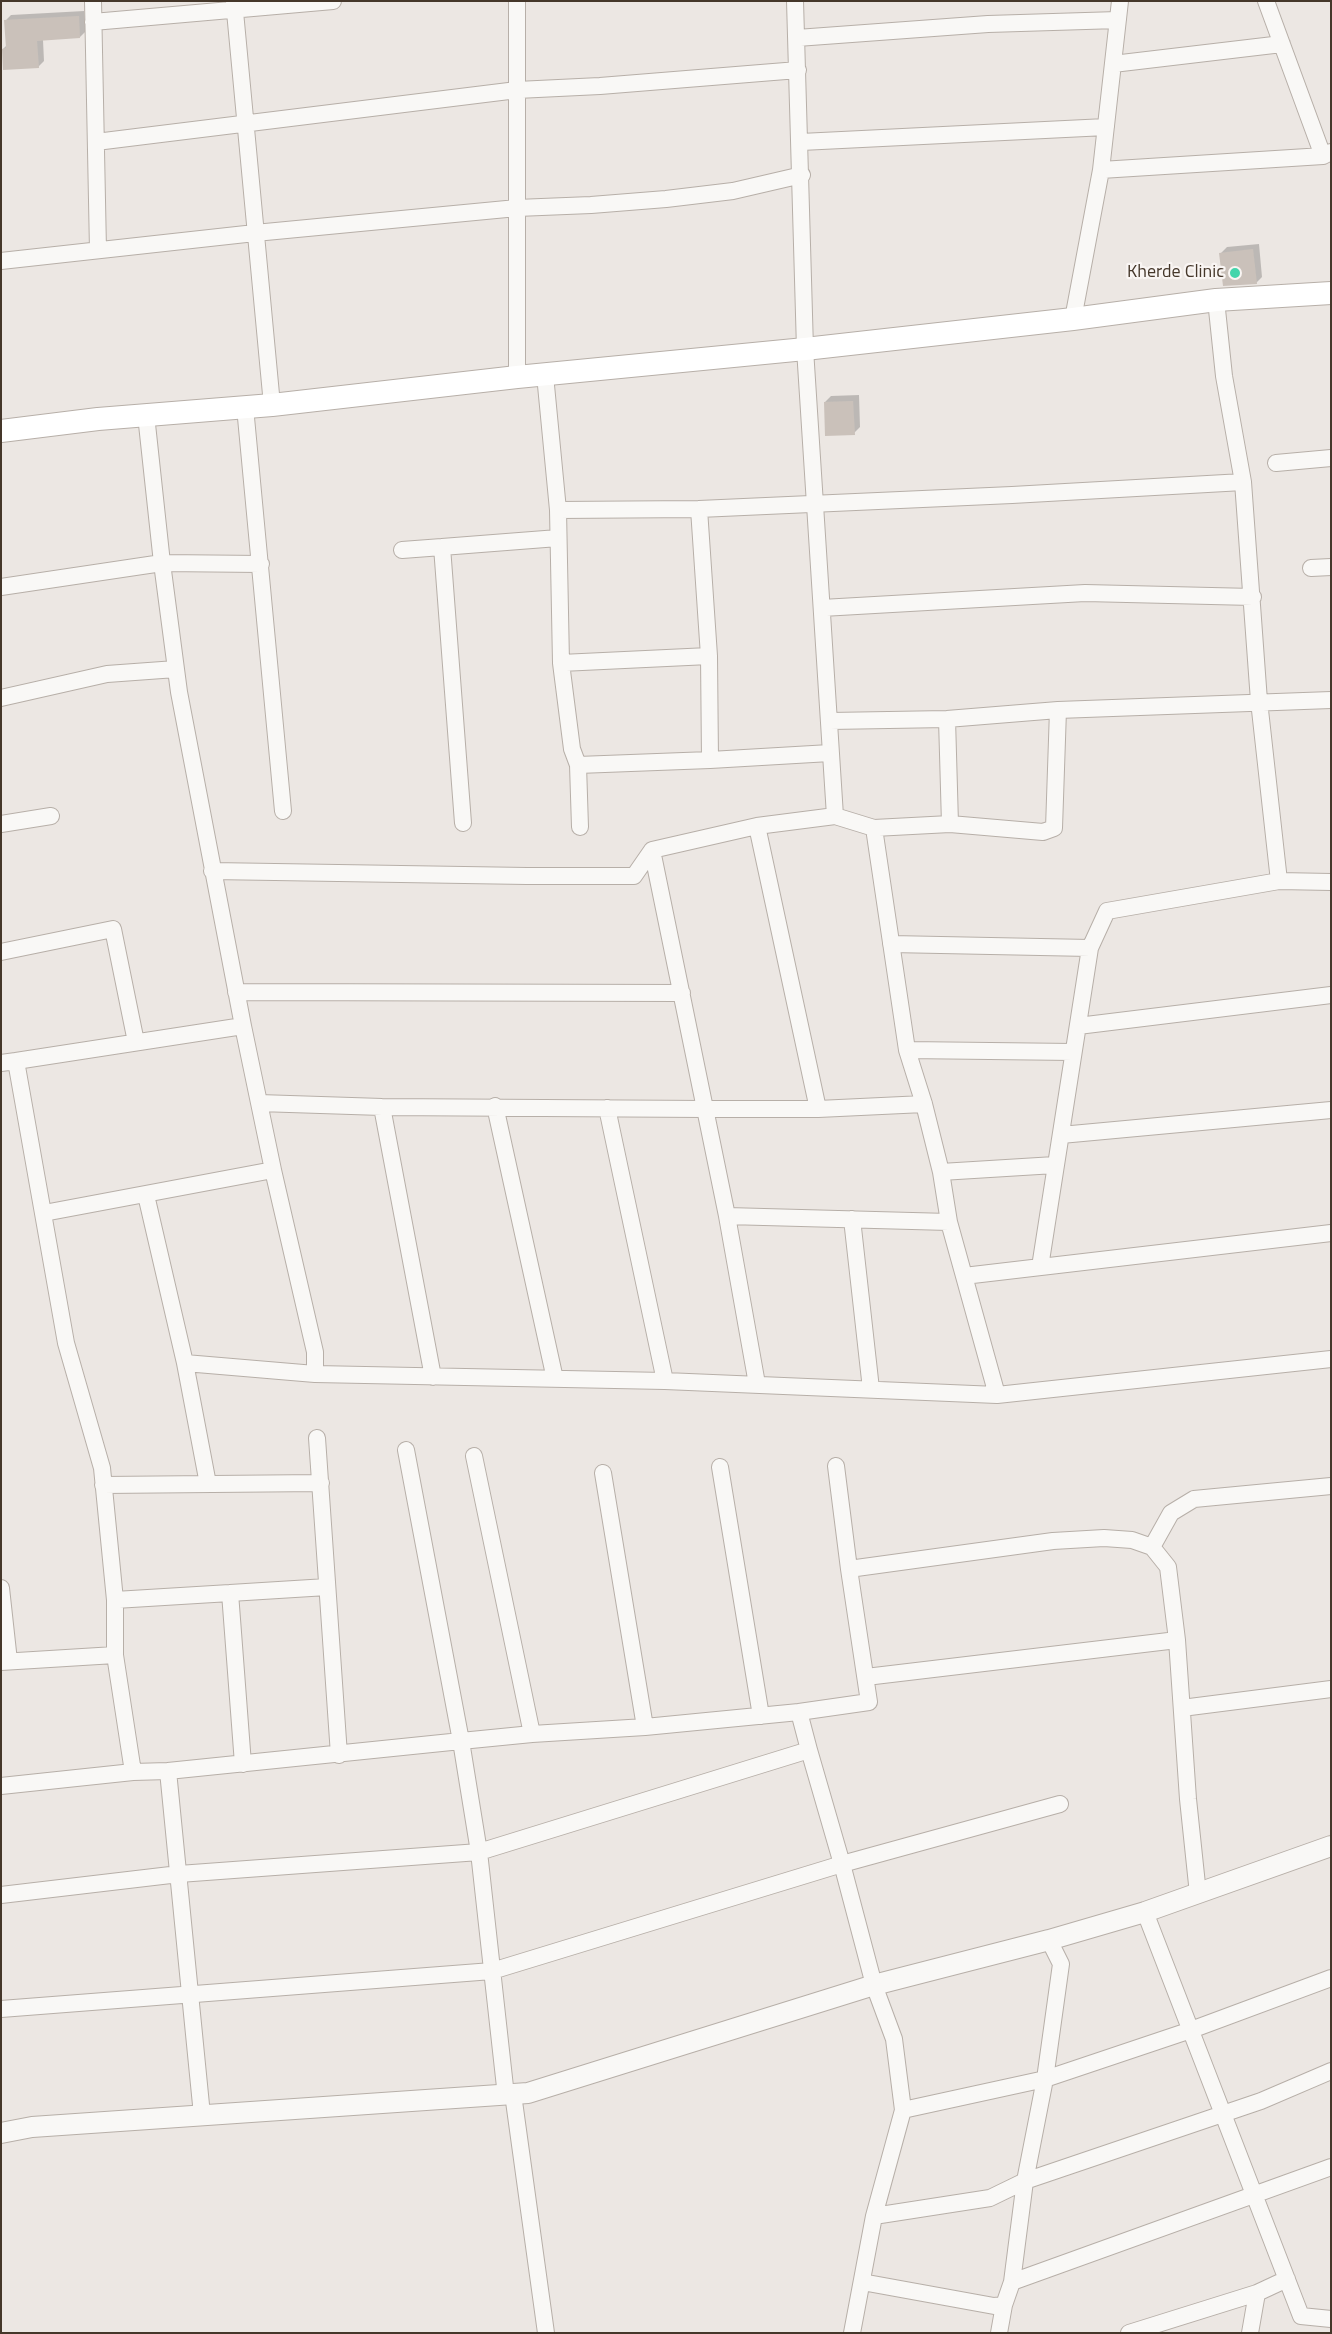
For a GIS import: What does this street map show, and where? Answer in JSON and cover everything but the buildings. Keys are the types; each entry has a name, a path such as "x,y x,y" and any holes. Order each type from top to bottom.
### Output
{"main road":[{"path":"2,431 146,415 272,405 545,374 805,349 1072,319 1216,300 1331,293"}],"street":[{"path":"93,1 98,250"},
{"path":"93,22 235,6 333,1"},
{"path":"516,1 517,377"},
{"path":"795,1 802,175 805,349 835,816"},
{"path":"1072,319 1101,170 1120,1"},
{"path":"1101,170 1327,154 1266,1"},
{"path":"235,6 272,405"},
{"path":"797,38 988,24 1118,20"},
{"path":"1113,64 1282,44"},
{"path":"96,142 517,90 600,86 798,70"},
{"path":"801,142 1106,127"},
{"path":"1,261 255,233 517,208 666,199 733,190 802,175"},
{"path":"1216,300 1224,376 1243,482 1253,596 1259,701 1279,881"},
{"path":"545,374 558,510 561,663 572,749 578,765 580,827"},
{"path":"245,407 283,812"},
{"path":"146,415 176,669 236,992 273,1170 315,1352 315,1374"},
{"path":"1,421 2,431"},
{"path":"1276,463 1331,458"},
{"path":"558,510 699,509 1012,495 1243,482"},
{"path":"699,509 709,656 710,760"},
{"path":"402,550 558,538"},
{"path":"442,547 463,823"},
{"path":"1,587 162,563 261,564"},
{"path":"1312,568 1331,567"},
{"path":"822,608 1084,593 1253,596"},
{"path":"561,663 709,656"},
{"path":"1,698 107,674 176,669"},
{"path":"830,721 947,719 1058,710 1259,701 1331,700"},
{"path":"212,871 634,876 652,850 757,826 835,816 874,828 950,824 1043,832 1054,828 1058,710"},
{"path":"947,719 950,824"},
{"path":"578,765 710,760 830,752"},
{"path":"1,824 51,816"},
{"path":"757,826 818,1109"},
{"path":"874,828 907,1050 924,1104 941,1172 949,1222 997,1395"},
{"path":"652,850 727,1216 757,1384"},
{"path":"1040,1266 1090,948 1107,911 1279,881 1331,882"},
{"path":"1,952 112,929 136,1042"},
{"path":"891,944 1090,948"},
{"path":"236,992 682,993"},
{"path":"1078,1026 1331,995"},
{"path":"133,1772 115,1655 115,1600 102,1468 66,1343 44,1213 9,1062 243,1026"},
{"path":"907,1050 1073,1052"},
{"path":"259,1103 382,1107 495,1106 705,1109 818,1109 924,1104"},
{"path":"495,1106 555,1379"},
{"path":"382,1107 434,1377"},
{"path":"607,1108 665,1381"},
{"path":"1060,1135 1331,1110"},
{"path":"941,1172 1055,1166"},
{"path":"44,1213 273,1170"},
{"path":"146,1195 185,1363 208,1484"},
{"path":"727,1216 949,1222"},
{"path":"852,1219 871,1389"},
{"path":"964,1276 1331,1233"},
{"path":"185,1363 315,1374 665,1381 997,1395 1331,1359"},
{"path":"317,1438 339,1754"},
{"path":"406,1450 479,1852 492,1971 546,2333"},
{"path":"474,1456 532,1734"},
{"path":"1,1786 133,1772 168,1771 242,1764 532,1734 644,1727 761,1716 869,1702 836,1466"},
{"path":"720,1467 761,1716"},
{"path":"603,1473 644,1727"},
{"path":"103,1485 321,1483"},
{"path":"1152,1547 1171,1513 1194,1499 1331,1486"},
{"path":"849,1569 1053,1541 1104,1538 1132,1540 1152,1547 1168,1567 1178,1640 1188,1798 1198,1894"},
{"path":"115,1600 327,1587"},
{"path":"1,1588 5,1662 115,1655"},
{"path":"230,1593 242,1764"},
{"path":"866,1677 1178,1640"},
{"path":"1182,1708 1331,1689"},
{"path":"799,1712 874,1985 894,2038 903,2110 874,2216 852,2333"},
{"path":"1,1895 179,1874 479,1852 809,1750"},
{"path":"168,1771 202,2115"},
{"path":"1,2009 492,1971 842,1864 1060,1804"},
{"path":"1,2133 32,2127 528,2093 874,1985 1050,1940 1145,1912 1331,1846"},
{"path":"1145,1912 1301,2316 1331,2319"},
{"path":"999,2333 1004,2305 1012,2282 1024,2181 1045,2079 1061,1964 1050,1940"},
{"path":"903,2110 1045,2079 1191,2030 1331,1978"},
{"path":"874,2216 990,2198 1024,2181 1260,2100 1331,2071"},
{"path":"1012,2282 1331,2167"},
{"path":"1129,2333 1172,2326 1257,2293 1287,2279"},
{"path":"862,2282 994,2306 1004,2305"},
{"path":"1250,2333 1257,2293"}],"place":[{"name":"Kherde Clinic","path":"1235,273"}]}
